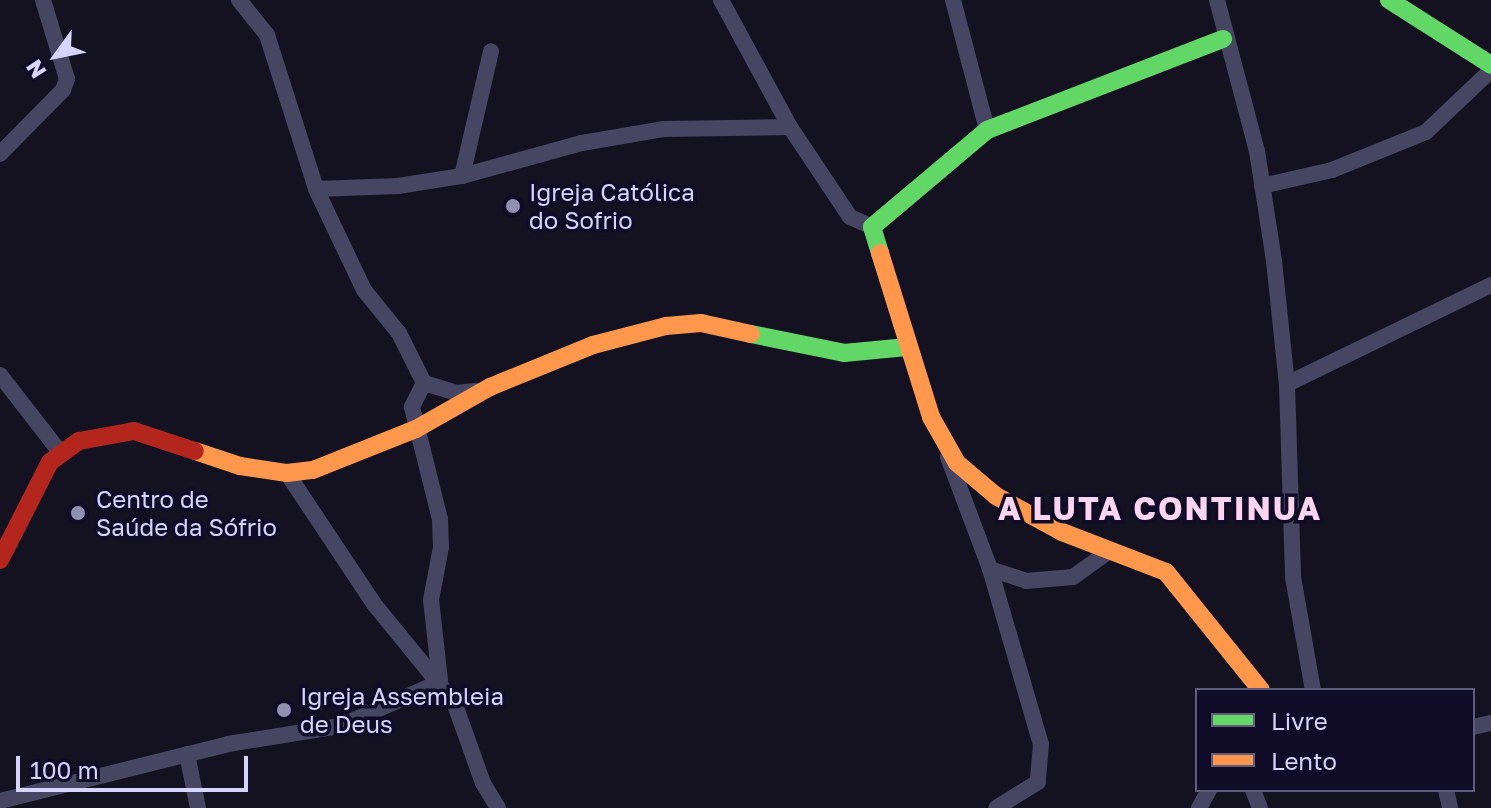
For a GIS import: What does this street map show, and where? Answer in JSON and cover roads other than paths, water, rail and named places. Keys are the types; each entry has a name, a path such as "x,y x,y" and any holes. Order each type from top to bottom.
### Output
{"street":[{"path":"0,154 63,90 67,79 64,54 43,0"},
{"path":"239,0 267,35 316,189 364,290 399,333 424,383 456,393 490,387"},
{"path":"721,0 790,127 850,217 872,227 907,347 990,569 1041,744 1038,782 996,808"},
{"path":"953,0 987,130"},
{"path":"1217,0 1223,39 1262,186 1287,384 1293,577 1313,688"},
{"path":"1262,186 1332,170 1426,132 1491,67 1389,0"},
{"path":"872,227 987,130 1223,39"},
{"path":"462,176 491,51"},
{"path":"316,189 398,186 462,176 625,134 790,127"},
{"path":"1287,384 1491,285"},
{"path":"0,560 42,473 60,452 90,437 134,431 240,466 287,473 313,470 416,429 490,387 593,345 666,326 701,323 844,353 907,347"},
{"path":"0,375 60,452"},
{"path":"424,383 412,407 440,519 431,600 440,682"},
{"path":"942,440 957,463 996,496 1108,552 1146,562 1174,579 1259,688"},
{"path":"287,473 374,604 454,702 483,783 498,808"},
{"path":"990,569 1026,581 1073,577 1108,552"},
{"path":"0,801 187,754 340,726 440,682"},
{"path":"187,754 198,808"}],"place":[{"name":"Igreja Católica do Sofrio","path":"513,206"},
{"name":"Centro de Saúde da Sófrio","path":"78,513"},
{"name":"Igreja Assembleia de Deus","path":"284,710"}],"district":[{"name":"A LUTA CONTINUA","path":"1160,508"}]}
